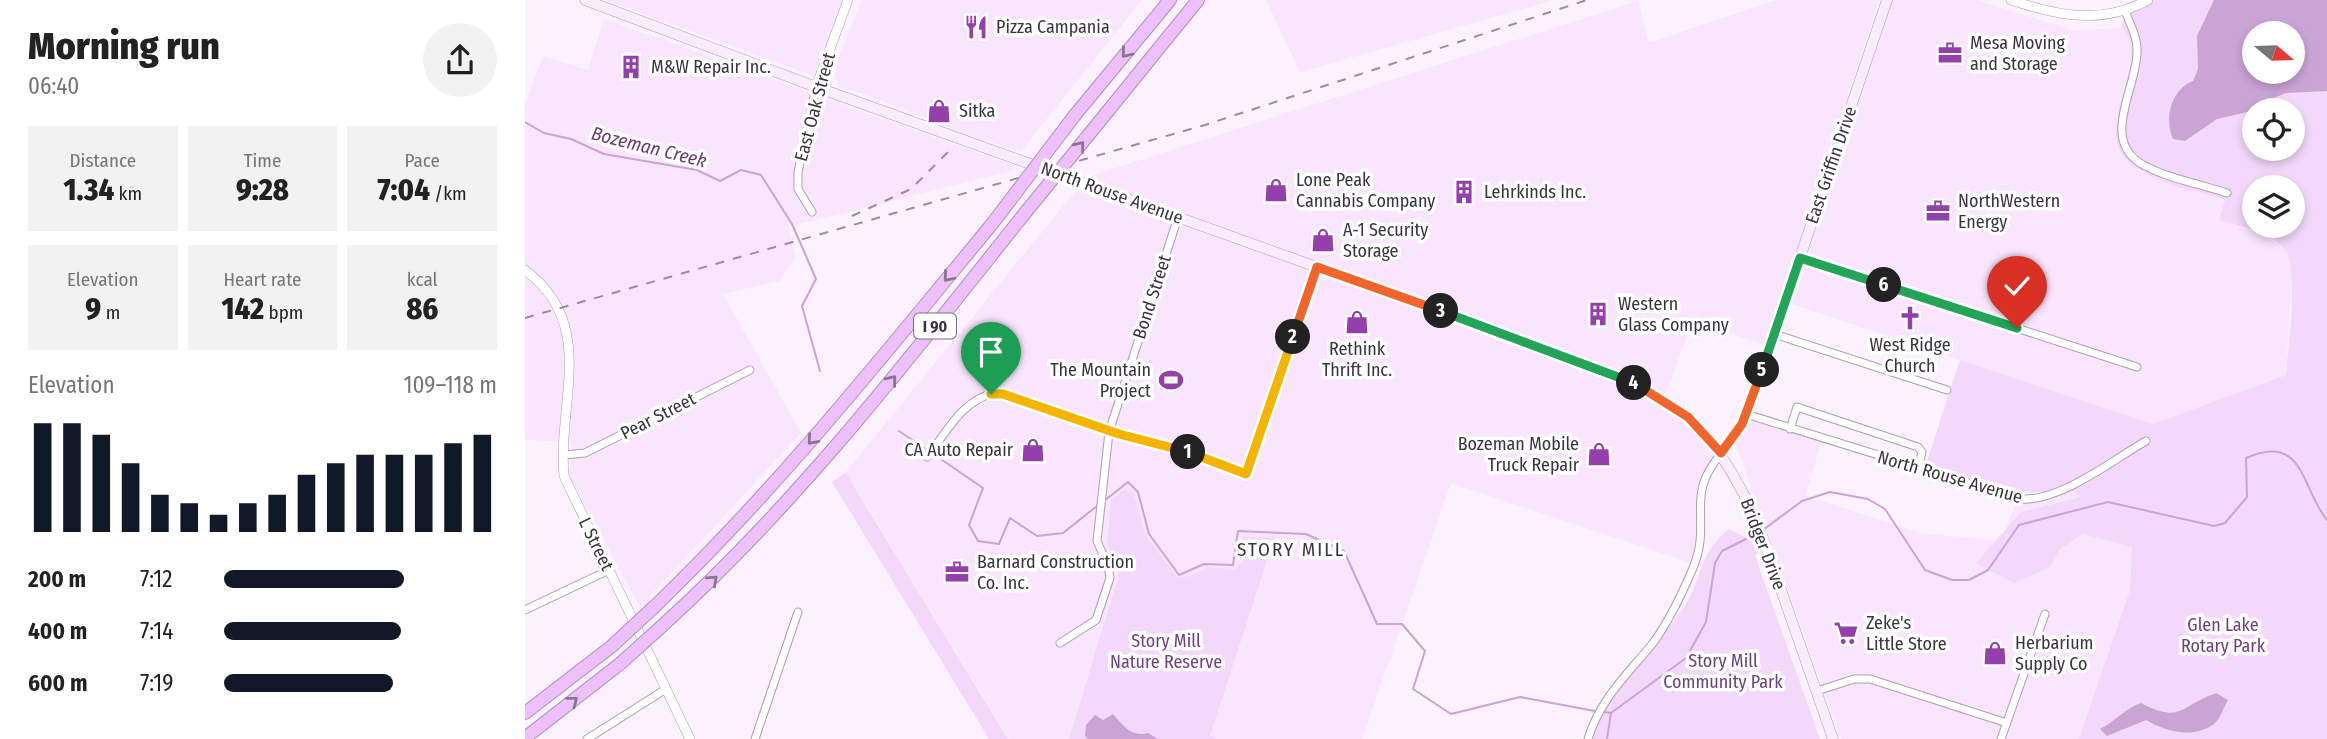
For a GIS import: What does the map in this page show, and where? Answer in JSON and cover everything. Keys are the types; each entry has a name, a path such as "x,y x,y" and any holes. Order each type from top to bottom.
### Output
{"highway":[{"name":"I 90","path":"525,713 612,646 655,607 716,547 789,467 992,225 1075,115 1170,0"},
{"name":"I 90","path":"525,738 621,663 726,568 802,486 850,433 1198,0"}],"main road":[{"name":"North Rouse Avenue","path":"585,0 816,87 1639,385"},
{"name":"East Griffin Drive","path":"1721,453 1746,414 1887,0"},
{"name":"Bridger Drive","path":"1639,385 1688,417 1721,453 1757,521 1833,739"}],"street":[{"name":"East Oak Street","path":"812,212 798,189 798,172 816,87 848,0"},
{"path":"2011,0 2064,15 2100,16 2125,11 2148,0"},
{"path":"2125,11 2138,49 2121,126 2129,154 2146,166 2227,193"},
{"name":"Bond Street","path":"1060,643 1096,620 1110,578 1098,543 1109,431 1178,217"},
{"path":"1800,258 2137,367"},
{"path":"927,457 963,409 981,397 994,393 1109,431 1184,451 1246,474 1317,267"},
{"name":"L Street","path":"525,270 554,299 566,335 570,398 564,476 569,491 689,739"},
{"path":"1774,334 1947,390"},
{"name":"Pear Street","path":"564,455 585,453 750,370"},
{"path":"1790,429 1797,407 1918,447 1922,452 1918,469"},
{"name":"North Rouse Avenue","path":"1746,414 2009,497 2034,500 2060,491 2146,441"},
{"name":"East Griffin Drive","path":"1588,739 1601,706 1654,641 1675,610 1695,564 1701,538 1702,481 1721,453"},
{"path":"525,611 608,570"},
{"path":"755,739 798,612"},
{"path":"2001,739 2045,614"},
{"path":"1817,691 1854,679 1870,679 2007,723"},
{"path":"587,739 666,689"}],"shaded area":[{"path":"605,0 844,0 814,76"},
{"path":"862,0 1142,0 1021,151 962,134 873,97 840,87 835,77 839,55"},
{"path":"1266,0 1554,0 1300,72"},
{"path":"1776,0 1879,0 1831,147 1836,149 1887,0 1977,0 2072,30 2121,28 2127,33 2131,50 2126,78 2146,173 2225,200 2220,220 2242,228 2242,238 2270,238 2285,249 2292,271 2286,375 2153,424 1785,302 1770,347 1693,320 1664,399 1722,453 1707,469 1695,564 1451,483 1362,739 1217,739 1210,736 1275,538 1235,569 1208,567 1191,576 1177,577 1145,534 1134,493 1111,500 1107,544 1117,565 1118,577 1069,739 1009,739 846,472 1082,183 1090,176 1638,1 1649,43"},
{"path":"2214,0 2327,0 2327,91 2286,93 2274,98 2242,98 2242,113 2217,119 2185,141 2173,139 2169,122 2171,106 2179,91 2193,81 2198,69 2197,36"},
{"path":"604,19 1015,166 1012,171 788,227 796,257 779,281 723,294 801,433 640,607 569,475 572,442 525,440 525,105 543,56 588,70"},
{"path":"1746,414 1823,437 1805,496 1921,533 2001,541 2020,492 2030,495 2052,491 2063,485 2147,542 2079,739 1841,739 1733,437"},
{"path":"2216,693 2228,700 2216,722 2206,729 2180,732 2162,728 2146,720 2107,736 2100,729 2141,703 2154,709 2173,712"},
{"path":"1113,714 1132,732 1148,733 1158,739 1088,739 1085,736 1086,725 1095,715 1103,720"}],"green space":[{"name":"Glen Lake Rotary Park","path":"2134,0 2327,0 2327,739 2079,739 2130,590 2132,547 2083,534 2060,549 2050,567 2014,583 1976,563 2021,512 2081,497 2063,485 2048,491 2013,491 1926,464 1960,360 2153,424 2286,375 2291,271 2283,247 2270,238 2305,238 2305,175 2242,175 2242,227 2219,220 2225,200 2172,185 2135,167 2125,158 2118,144 2116,128 2131,55 2129,40 2121,28 2128,4"},
{"path":"846,472 1008,739 989,739 832,482"},
{"name":"Story Mill Nature Reserve","path":"1125,489 1134,493 1145,534 1177,577 1191,576 1208,567 1235,569 1243,561 1243,537 1275,537 1210,736 1217,739 1069,739 1118,577 1117,565 1107,544 1111,500"},
{"name":"Story Mill Community Park","path":"1729,529 1753,541 1758,552 1755,556 1820,739 1591,739 1609,702 1684,607 1711,548"}],"waterway":[{"name":"Bozeman Creek","path":"525,122 544,133 571,139 604,154 697,170 720,181 741,170 761,175 792,224 816,279 802,306 820,371"},
{"name":"Bozeman Creek","path":"899,431 927,450"},
{"path":"1763,530 1802,501 1830,492 1868,499 1885,509 1925,570 1952,580 1969,580 1988,570 2019,525 2108,502 2214,526 2225,523 2247,497 2246,458 2265,452 2279,452 2299,467 2327,520"},
{"name":"Bozeman Creek","path":"932,453 983,488 969,525 978,541 999,544 1010,518 1037,536 1063,533 1097,506"},
{"name":"Bozeman Creek","path":"1104,501 1128,482 1138,492 1149,534 1179,575 1204,564 1233,565 1238,531 1306,534 1344,551 1377,624 1402,624 1425,651 1413,689 1451,714 1520,697 1595,711"},
{"path":"1607,739 1611,713 1686,658 1706,622 1715,563 1722,551 1758,533"},
{"name":"Bozeman Creek","path":"1604,712 1611,713"}],"railway":[{"path":"525,318 1205,125 1587,0"},
{"path":"852,216 911,189 952,148"}],"place":[{"name":"Pizza Campania","path":"976,27"},
{"name":"Mesa Moving and Storage","path":"1950,53"},
{"name":"M&W Repair Inc.","path":"631,67"},
{"name":"Sitka","path":"939,111"},
{"name":"Lone Peak Cannabis Company","path":"1276,190"},
{"name":"Lehrkinds Inc.","path":"1464,192"},
{"name":"NorthWestern Energy","path":"1938,211"},
{"name":"A-1 Security Storage","path":"1323,240"},
{"name":"Western Glass Company","path":"1598,314"},
{"name":"West Ridge Church","path":"1910,318"},
{"name":"Rethink Thrift Inc.","path":"1357,322"},
{"name":"The Mountain Project","path":"1171,380"},
{"name":"CA Auto Repair","path":"1033,450"},
{"name":"Bozeman Mobile Truck Repair","path":"1599,454"},
{"name":"Barnard Construction Co. Inc.","path":"957,572"},
{"name":"Zeke's Little Store","path":"1846,633"},
{"name":"Herbarium Supply Co","path":"1995,653"}],"district":[{"name":"STORY MILL","path":"1291,549"}],"route":[{"path":"991,394 1003,394 1119,434 1184,451 1246,474 1317,267 1649,389 1688,417 1721,453 1742,424 1800,258 2017,328"}]}
